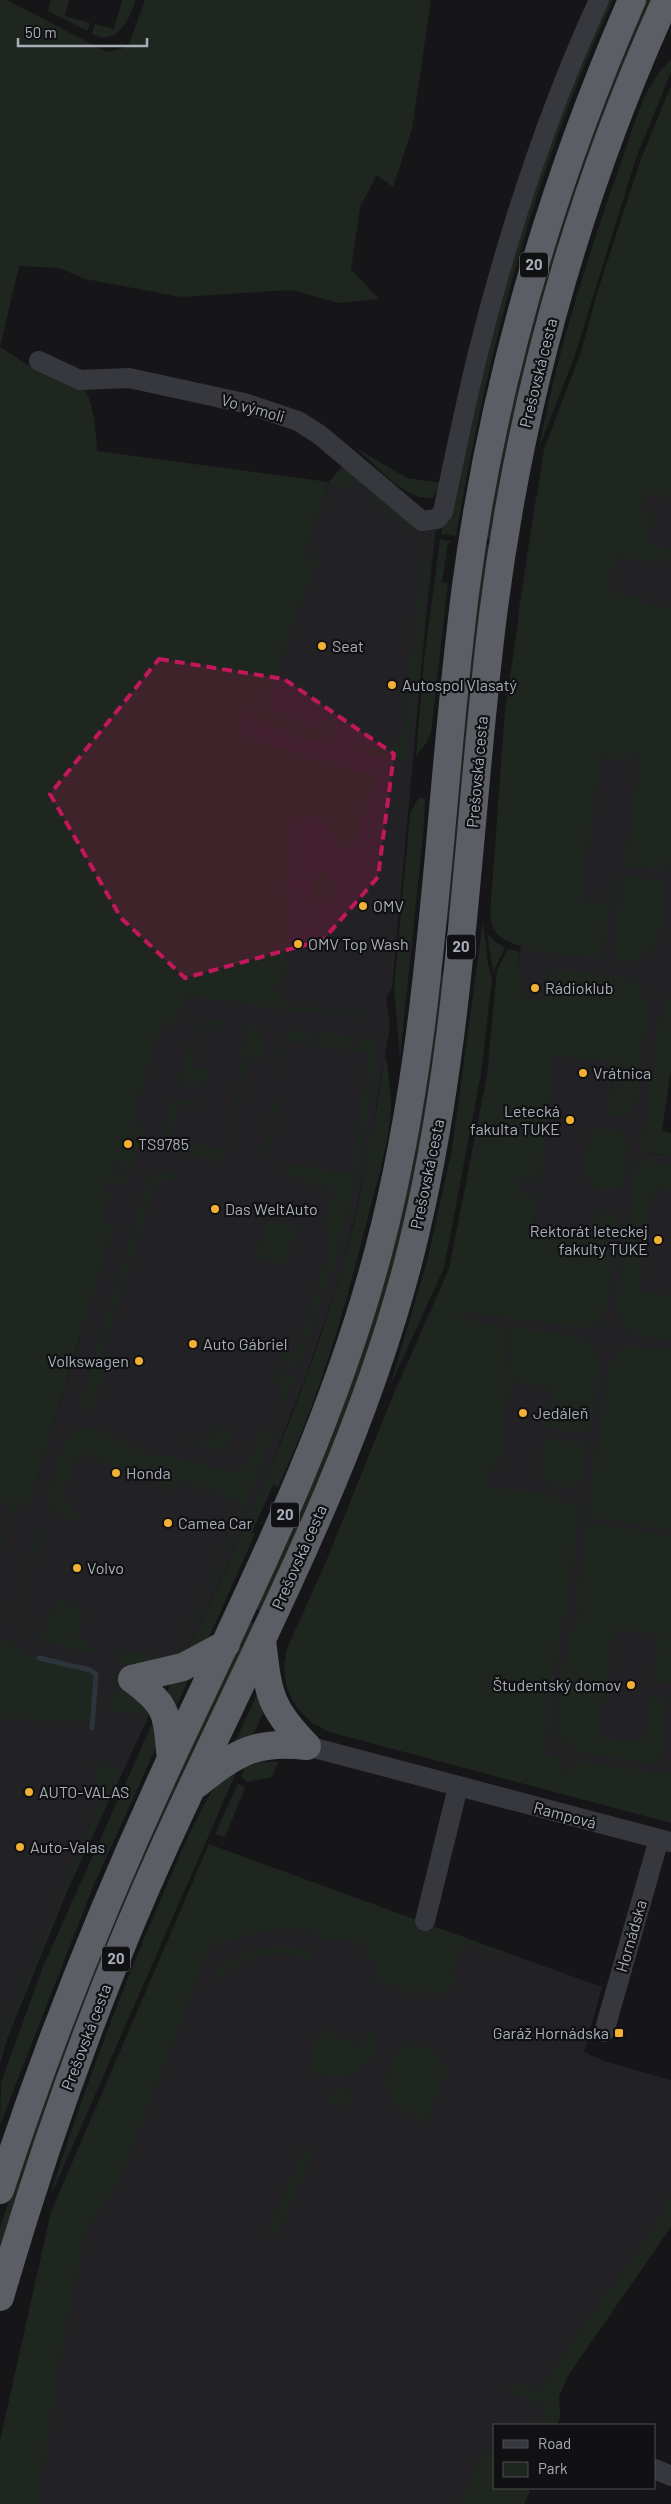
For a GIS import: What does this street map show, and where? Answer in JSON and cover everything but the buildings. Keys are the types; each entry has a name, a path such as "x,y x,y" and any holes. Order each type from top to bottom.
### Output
{"highway":[{"name":"Prešovská cesta","path":"0,2190 70,1991 171,1759 274,1540 320,1430 353,1337 380,1244 398,1167 415,1073 426,982 457,659 473,540 494,417 527,287 551,208 585,113 632,0"},
{"name":"Prešovská cesta","path":"0,2297 50,2134 88,2029 140,1903 312,1530 365,1399 394,1311 419,1216 438,1123 451,1036 493,620 503,545 522,436 545,339 583,211 618,114 666,0"},
{"path":"262,1640 272,1699 280,1715 307,1746"},
{"path":"171,1759 164,1710 155,1696 132,1678 183,1667 226,1644"},
{"path":"192,1788 240,1752 285,1743 307,1746"}],"street":[{"name":"Vo výmoli","path":"39,361 80,380 92,382 128,378 244,403 298,421 320,435 422,520 437,518 443,512 478,354 506,252 531,172 566,79 599,0"},
{"name":"Rampová","path":"307,1746 665,1841"},
{"path":"424,1920 458,1787"},
{"name":"Hornádska","path":"604,2032 665,1841"},
{"path":"656,2469 671,2476"}],"highlighted area":[{"path":"159,659 284,679 394,754 378,877 323,940 185,978 121,918 50,794"}],"shaded area":[{"path":"348,459 409,511 437,519 427,607 392,988 386,998 390,1027 376,1106 372,1143 345,1257 332,1300 306,1376 259,1496 183,1660 152,1669 153,1707 68,1889 7,2039 0,2064 0,1489 30,1500 81,1334 99,1195 124,1134 153,1032 164,1010 240,734 329,482"},
{"name":"Letecká fakulta TUKE","path":"671,481 671,1010 649,1153 671,1156 671,1817 313,1724 296,1707 287,1688 284,1663 295,1629 416,1417 518,969 521,945 518,615 536,497"},
{"path":"219,1849 602,1987 584,2052 607,2062 671,2080 671,2227 569,2374 559,2396 560,2417 557,2424 493,2424 493,2489 531,2489 524,2504 27,2504 63,2275"}],"green space":[{"path":"0,0 7,0 107,52 124,48 129,44 145,0 431,0 412,129 393,187 377,175 360,207 351,269 379,299 339,303 291,290 181,297 85,279 59,268 19,266 0,347"},
{"path":"51,0 69,0 65,16 90,23 87,31 48,11"},
{"path":"122,0 136,0 130,15 121,29 109,37 92,34 95,24 114,29"},
{"path":"606,0 613,0 560,130 537,196 517,263 483,398 456,536 441,534 471,412 532,191"},
{"path":"646,0 653,0 493,540 486,539 515,380 577,169"},
{"path":"671,60 671,72 636,158 574,358 539,448 565,337 610,193 641,105 654,80"},
{"path":"671,86 671,497 646,492 642,512 654,514 648,543 671,549 671,566 669,566 670,559 662,557 660,564 621,556 622,552 619,551 613,569 608,569 608,572 612,573 611,578 607,577 606,580 611,581 610,592 643,598 643,603 671,607 671,852 669,865 662,870 625,867 640,754 632,752 629,760 601,756 580,901 605,905 610,872 614,873 602,959 530,949 504,939 496,932 493,926 490,914 505,710 544,449 581,352 598,290 641,159"},
{"path":"0,347 39,371 53,378 77,385 85,390 93,413 97,451 329,482 304,554 319,560 299,606 266,709 311,727 312,725 322,729 328,715 335,716 338,723 330,741 316,741 261,723 254,716 250,707 240,733 294,753 377,776 355,842 347,847 338,845 323,820 314,817 298,818 292,824 287,893 292,895 284,981 280,981 280,987 271,986 270,991 283,992 283,1005 363,1012 362,1017 293,1011 184,995 175,1025 162,1022 131,1124 144,1128 130,1172 122,1169 124,1162 115,1159 112,1170 129,1176 126,1185 107,1181 104,1189 111,1192 102,1222 114,1225 29,1504 17,1505 0,1553 0,1540 12,1506 0,1501"},
{"path":"356,448 407,478 441,483 433,498 423,498 413,494 392,480"},
{"path":"339,470 351,472 422,530 421,534 416,533 372,499 375,495 354,480 347,489 329,482"},
{"path":"431,535 433,536 408,760 380,757 356,749 358,743 378,748 390,746 395,743 403,731 418,594"},
{"path":"440,539 452,541 448,543 442,582 448,583 431,733 416,756 424,661"},
{"path":"485,544 493,546 449,921 447,921 445,919 470,661"},
{"path":"419,797 425,799 424,825 400,1059 394,987 410,814"},
{"path":"319,872 326,872 334,880 331,903 315,901 312,922 308,922 312,881"},
{"path":"624,876 662,881 666,886 661,926 653,947 645,955 634,960 618,962 613,951"},
{"path":"483,921 488,965 492,979 481,1074 444,1268 390,1386 427,1262 452,1149"},
{"path":"487,933 494,941 505,948 493,972"},
{"path":"508,949 520,952 518,968 524,978 522,997 546,999 549,969 568,970 618,977 635,983 645,997 648,1007 636,1101 628,1114 609,1117 615,1063 555,1055 539,1181 520,1178 517,1184 517,1194 537,1196 533,1228 592,1236 596,1210 620,1215 608,1303 599,1324 585,1328 463,1312 461,1320 504,1326 510,1381 499,1465 490,1467 488,1487 550,1495 571,1504 579,1510 569,1595 557,1653 546,1756 563,1759 561,1771 572,1773 574,1761 671,1774 671,1823 329,1732 307,1717 299,1708 292,1699 285,1676 287,1649 325,1564 394,1393 449,1269 487,1075 497,970"},
{"path":"444,974 418,1168 383,1308 337,1439 262,1612 256,1609 285,1545 440,975"},
{"path":"671,994 671,1069 662,1131 671,1133 671,1156 641,1151 660,1017 665,1005 662,1002"},
{"path":"211,1019 221,1020 218,1029 197,1027 192,1067 208,1069 207,1079 201,1087 188,1086 179,1079 194,1029 198,1023"},
{"path":"247,1024 257,1028 260,1032 262,1042 261,1053 260,1058 247,1057 233,1149 229,1148"},
{"path":"291,1030 311,1032 310,1044 287,1041 281,1079 276,1079 283,1040"},
{"path":"317,1033 352,1036 350,1050 315,1045"},
{"path":"358,1036 373,1039 378,1048 359,1169 352,1168 369,1053 355,1051"},
{"path":"385,1056 391,1105 386,1145 351,1283 319,1387 293,1454 278,1487 273,1485 252,1532 255,1534 206,1644 183,1660 273,1461 330,1308 358,1206"},
{"path":"182,1098 201,1102 202,1106 177,1103 171,1141 224,1149 221,1163 176,1151 165,1142 164,1127 171,1104 175,1099"},
{"path":"273,1099 278,1100 270,1156 265,1156"},
{"path":"592,1130 617,1130 623,1133 629,1142 626,1177 621,1188 602,1190 590,1184 586,1172 586,1164 588,1142"},
{"path":"642,1161 671,1165 671,1191 654,1188 638,1291 670,1296 671,1290 671,1340 633,1332 622,1320 618,1311 617,1299 636,1165"},
{"path":"285,1164 358,1175 333,1272 328,1276 298,1368 280,1364 285,1345 291,1356 299,1352 298,1349 332,1240 323,1224 334,1190 282,1173"},
{"path":"160,1172 179,1176 155,1184 103,1350 104,1376 91,1414 83,1408 82,1397 147,1184 150,1177"},
{"path":"268,1219 296,1228 284,1265 256,1256"},
{"path":"508,1326 584,1338 592,1344 598,1365 598,1378 591,1426 583,1432 546,1428 552,1387 514,1381"},
{"path":"627,1346 671,1350 671,1530 587,1517 607,1371 615,1353"},
{"path":"277,1371 295,1377 246,1504 180,1480 175,1491 79,1452 60,1500 71,1504 79,1517 75,1521 51,1509 47,1500 61,1452 69,1436 74,1431 82,1428 100,1430 150,1454 194,1461 225,1471 234,1471 240,1468 250,1457 261,1424 266,1434 272,1431 283,1394 275,1378"},
{"path":"215,1426 231,1432 226,1453 190,1442 190,1436 210,1442"},
{"path":"545,1438 588,1443 582,1481 571,1487 553,1486 540,1474"},
{"path":"240,1507 245,1509 176,1661 127,1666 117,1663 117,1655 128,1651 174,1660"},
{"path":"586,1523 671,1536 671,1683 652,1681 659,1651 656,1650 659,1634 615,1628 607,1659 610,1660 604,1705 601,1705 599,1720 602,1721 599,1737 643,1743 645,1728 648,1728 650,1697 668,1700 660,1760 656,1764 579,1752 565,1742 560,1733 558,1711 563,1666 571,1629 576,1628 581,1609 577,1603"},
{"path":"47,1527 22,1591 15,1617 25,1632 39,1640 57,1599 86,1611 76,1636 94,1649 91,1653 36,1640 24,1633 15,1622 13,1612 38,1533"},
{"path":"249,1621 256,1624 0,2256 0,2228 28,2141 116,1911"},
{"path":"0,1639 31,1657 93,1673 95,1677 92,1722 38,1722 28,1719 0,1719"},
{"path":"194,1668 172,1715 165,1697 172,1679"},
{"path":"126,1689 141,1696 149,1714 108,1711 109,1702 114,1692"},
{"path":"258,1692 265,1709 252,1738 235,1742"},
{"path":"157,1713 159,1741 93,1887 0,2125 1,2083 42,1969"},
{"path":"95,1762 122,1772 68,1889 7,2039 0,2064 2,2037 99,1804"},
{"path":"262,1762 278,1762 272,1777 247,1782 241,1777 245,1767"},
{"path":"240,1764 51,2192 114,2013 183,1849 212,1791 218,1783"},
{"path":"238,1783 245,1788 225,1837 215,1834"},
{"path":"209,1844 504,1952 502,1957 464,1943 451,1973 455,1975 449,1991 438,1994 425,1989 422,1997 374,1979 380,1964 363,1957 367,1946 346,1938 328,1942 307,1929 288,1929 285,1932 283,1928 237,1937 237,1941 218,1941 209,1948 118,2185 86,2229 59,2361 38,2504 0,2504 0,2441 51,2212"},
{"path":"288,1945 306,1950 313,1959 311,1961 279,1954 257,1956 247,1960 210,1984 225,1964 234,1958 253,1951"},
{"path":"320,2030 361,2046 367,2032 364,2030 372,2034 376,2040 371,2056 357,2071 334,2079 307,2069"},
{"path":"415,2043 433,2049 447,2066 445,2077 426,2122 414,2118 389,2100 387,2086 390,2068 395,2056 403,2048"},
{"path":"342,2087 347,2091 350,2098 349,2103 343,2109 324,2099 329,2093"},
{"path":"303,2149 313,2153 277,2237 268,2234"},
{"path":"671,2195 671,2227 569,2374 559,2396 560,2417 557,2424 539,2424 547,2407 510,2392 514,2383 538,2392 653,2228"},
{"path":"482,2450 493,2454 493,2489 531,2489 524,2504 462,2504"}],"waterway":[{"path":"39,1658 90,1670 95,1674"},
{"path":"92,1728 96,1674"}],"place":[{"name":"Seat","path":"322,646"},
{"name":"Autospol Vlasatý","path":"392,685"},
{"name":"OMV","path":"363,906"},
{"name":"OMV Top Wash","path":"298,944"},
{"name":"Rádioklub","path":"535,988"},
{"name":"Vrátnica","path":"583,1073"},
{"name":"Letecká fakulta TUKE","path":"570,1120"},
{"name":"TS9785","path":"128,1144"},
{"name":"Das WeltAuto","path":"215,1209"},
{"name":"Rektorát leteckej fakulty TUKE","path":"658,1240"},
{"name":"Auto Gábriel","path":"193,1344"},
{"name":"Volkswagen","path":"139,1361"},
{"name":"Jedáleň","path":"523,1413"},
{"name":"Honda","path":"116,1473"},
{"name":"Camea Car","path":"168,1523"},
{"name":"Volvo","path":"77,1568"},
{"name":"Študentský domov","path":"631,1685"},
{"name":"AUTO-VALAS","path":"29,1792"},
{"name":"Auto-Valas","path":"20,1847"},
{"name":"Garáž Hornádska","path":"619,2033"}]}
